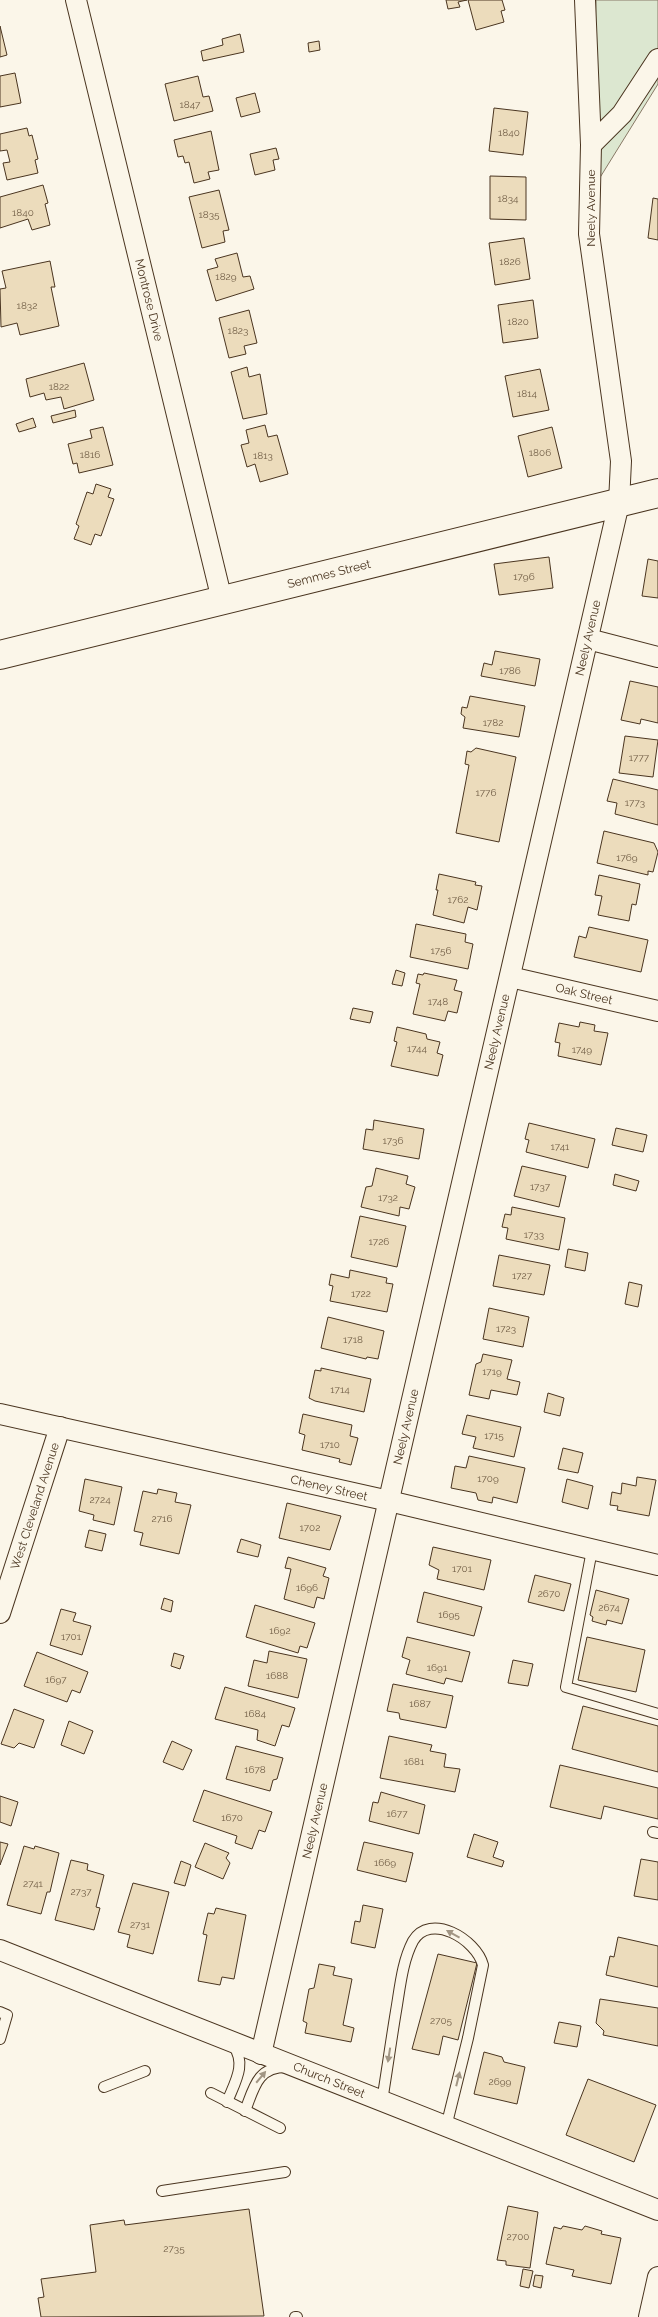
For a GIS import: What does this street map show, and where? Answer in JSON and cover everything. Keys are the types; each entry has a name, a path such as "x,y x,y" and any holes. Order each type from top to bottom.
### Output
{"street":[{"name":"Montrose Drive","path":"76,0 222,600"},
{"name":"Neely Avenue","path":"261,2054 619,503 621,460 589,234 591,145 585,0"},
{"path":"591,145 622,114 658,59"},
{"name":"Semmes Street","path":"0,655 658,494"},
{"path":"588,640 658,657"},
{"name":"Oak Street","path":"510,977 658,1011"},
{"name":"Cheney Street","path":"0,1414 389,1501 658,1565"},
{"name":"West Cleveland Avenue","path":"0,1613 60,1427"},
{"name":"Church Street","path":"0,1950 658,2210"},
{"path":"649,2317 658,2277"}],"lane":[{"path":"592,1550 566,1687 658,1714"},
{"path":"382,2101 403,1970 413,1941 422,1932 447,1930 474,1946 483,1965 468,2038 446,2127"},
{"path":"0,2012 8,2015 0,2039"},
{"path":"227,2102 240,2070 241,2062 237,2050 231,2042"},
{"path":"245,2110 258,2078 267,2070 294,2067"},
{"path":"104,2087 145,2071"},
{"path":"211,2093 280,2128"},
{"path":"162,2191 285,2172"}],"green space":[{"path":"596,0 658,0 658,84 591,192"}],"building":[{"path":"446,0 467,0 458,2 460,7 448,9"},
{"path":"468,0 502,0 505,10 501,11 504,22 476,30"},
{"path":"0,26 7,55 0,57"},
{"path":"240,34 244,52 203,61 201,51 223,45 222,39"},
{"path":"319,41 320,50 309,52 308,43"},
{"path":"15,73 21,103 0,107 0,76"},
{"path":"198,76 203,97 209,96 213,111 174,121 165,84"},
{"path":"255,93 260,112 241,117 236,98"},
{"path":"494,108 528,112 523,155 489,151"},
{"path":"27,128 29,136 32,135 38,159 35,160 38,173 7,180 3,163 10,162 7,150 0,151 0,134"},
{"path":"211,131 219,170 208,172 210,179 194,183 189,162 185,163 183,156 178,157 174,140"},
{"path":"276,148 279,159 273,160 275,170 255,175 250,154"},
{"path":"490,176 526,177 526,220 490,219"},
{"path":"43,185 48,203 45,204 50,225 32,230 28,219 0,228 0,197"},
{"path":"219,190 229,230 223,231 225,242 202,248 189,197"},
{"path":"653,198 658,199 658,240 648,238"},
{"path":"524,238 530,279 495,285 489,243"},
{"path":"237,253 243,277 250,276 254,289 216,301 207,270 218,267 215,259"},
{"path":"50,261 55,287 51,287 59,326 20,335 17,323 1,327 0,289 6,288 2,271"},
{"path":"533,300 538,338 503,343 498,305"},
{"path":"249,310 257,343 244,346 246,354 229,358 219,318"},
{"path":"84,363 94,400 64,409 61,397 46,400 44,393 30,397 26,379"},
{"path":"247,367 249,377 260,374 267,414 243,419 231,372"},
{"path":"540,369 549,410 513,417 505,376"},
{"path":"75,410 76,417 53,423 51,416"},
{"path":"33,418 36,427 19,432 16,424"},
{"path":"265,425 268,437 277,435 288,474 260,482 255,464 247,467 241,445 249,443 246,430"},
{"path":"103,427 113,465 79,473 77,463 73,464 68,444 92,438 90,430"},
{"path":"552,427 562,468 528,477 518,436"},
{"path":"96,484 111,489 108,497 114,499 101,536 95,534 91,545 74,539 79,526 76,524 87,492 93,494"},
{"path":"549,557 553,588 499,595 494,564"},
{"path":"648,559 658,561 658,598 642,596"},
{"path":"495,651 540,659 535,686 481,676 484,663 492,665"},
{"path":"630,681 658,687 658,723 641,719 640,724 621,720"},
{"path":"470,696 525,706 519,737 463,728 465,717 461,714 462,707 467,708"},
{"path":"625,736 658,740 653,777 619,773"},
{"path":"476,748 516,757 499,842 456,833 469,765 465,764 467,751 471,752"},
{"path":"613,779 658,790 658,825 615,814 617,803 607,801"},
{"path":"604,831 654,843 658,852 653,872 648,871 648,875 597,863"},
{"path":"439,874 476,882 475,885 482,886 477,910 468,907 464,923 433,915"},
{"path":"599,875 640,884 636,905 632,904 629,921 598,915 602,896 595,895"},
{"path":"416,924 466,934 465,942 473,944 468,969 410,957"},
{"path":"589,927 648,940 641,972 574,957 579,936 586,938"},
{"path":"396,970 405,973 402,986 392,984"},
{"path":"424,973 457,980 454,990 462,992 457,1013 448,1011 445,1021 413,1014 420,984 416,983 418,974 423,975"},
{"path":"353,1008 373,1012 370,1023 350,1019"},
{"path":"580,1022 595,1025 594,1031 608,1033 601,1065 558,1056 560,1043 555,1042 559,1023 579,1027"},
{"path":"397,1027 426,1034 427,1039 440,1042 437,1053 443,1055 438,1076 391,1066 397,1042 394,1041"},
{"path":"374,1120 424,1129 419,1159 363,1149 366,1129 373,1130"},
{"path":"529,1123 595,1139 588,1168 526,1152 529,1140 525,1139"},
{"path":"616,1128 647,1135 643,1152 612,1145"},
{"path":"522,1166 566,1176 559,1207 514,1196"},
{"path":"376,1168 408,1176 406,1184 415,1187 409,1209 400,1207 399,1216 361,1207 366,1187 372,1186"},
{"path":"615,1174 639,1181 636,1191 613,1185"},
{"path":"512,1207 565,1218 559,1250 506,1239 508,1228 502,1227 505,1214 511,1215"},
{"path":"360,1216 406,1226 397,1267 351,1257"},
{"path":"568,1249 588,1253 585,1271 565,1267"},
{"path":"499,1255 550,1265 544,1295 493,1286"},
{"path":"350,1270 387,1278 386,1283 393,1284 387,1312 330,1301 333,1286 329,1285 331,1274 349,1278"},
{"path":"629,1282 642,1285 638,1307 625,1304"},
{"path":"489,1308 529,1317 523,1347 483,1339"},
{"path":"328,1317 384,1331 378,1359 367,1357 366,1359 321,1348"},
{"path":"483,1354 512,1360 507,1379 520,1382 517,1395 491,1390 489,1399 469,1395 476,1364 481,1362"},
{"path":"321,1368 371,1379 364,1412 309,1398 315,1370 321,1371"},
{"path":"548,1393 564,1398 560,1416 544,1412"},
{"path":"303,1414 352,1425 350,1436 358,1438 351,1465 339,1462 340,1459 302,1450 305,1435 299,1433"},
{"path":"467,1415 521,1427 514,1457 473,1448 476,1437 462,1434"},
{"path":"563,1448 583,1453 578,1473 558,1469"},
{"path":"469,1456 525,1468 517,1503 493,1497 492,1503 478,1500 476,1493 451,1488 455,1466 466,1468"},
{"path":"637,1477 656,1480 649,1516 617,1510 618,1506 610,1505 612,1492 621,1494 622,1483 636,1486"},
{"path":"85,1479 122,1487 114,1525 93,1520 94,1515 79,1511"},
{"path":"567,1479 593,1486 588,1509 562,1502"},
{"path":"158,1489 177,1493 175,1502 191,1505 179,1554 140,1545 143,1533 134,1531 143,1491 157,1494"},
{"path":"287,1503 341,1516 330,1550 279,1538"},
{"path":"89,1530 106,1534 102,1551 85,1547"},
{"path":"241,1539 261,1545 258,1557 237,1552"},
{"path":"433,1547 491,1560 484,1590 437,1579 439,1570 429,1565"},
{"path":"288,1557 326,1568 323,1576 329,1578 324,1599 317,1597 314,1608 284,1599 291,1569 285,1568"},
{"path":"535,1575 571,1584 564,1611 528,1602"},
{"path":"596,1590 629,1599 622,1624 607,1620 606,1625 592,1621 593,1617 590,1615"},
{"path":"424,1592 482,1607 474,1636 417,1622"},
{"path":"164,1598 173,1601 171,1612 161,1609"},
{"path":"255,1605 315,1623 307,1648 300,1646 298,1653 246,1637"},
{"path":"61,1609 76,1613 73,1621 91,1626 82,1655 50,1645"},
{"path":"407,1637 470,1652 462,1682 446,1678 444,1684 406,1674 410,1660 402,1657"},
{"path":"587,1637 645,1650 636,1692 578,1680"},
{"path":"269,1651 307,1659 298,1698 248,1686 254,1660 267,1663"},
{"path":"37,1652 88,1672 80,1693 72,1690 67,1702 24,1686"},
{"path":"174,1653 184,1656 180,1669 171,1666"},
{"path":"513,1660 533,1664 528,1686 508,1683"},
{"path":"393,1684 453,1696 446,1728 400,1719 399,1713 387,1711"},
{"path":"225,1687 295,1708 289,1727 282,1725 275,1746 257,1740 258,1730 215,1719"},
{"path":"583,1706 658,1726 658,1772 572,1749"},
{"path":"14,1709 44,1720 34,1748 19,1743 14,1748 1,1744"},
{"path":"69,1721 93,1731 84,1754 61,1745"},
{"path":"389,1736 432,1745 430,1751 446,1754 444,1767 460,1769 455,1792 380,1778"},
{"path":"172,1741 192,1750 183,1770 163,1762"},
{"path":"236,1746 283,1758 277,1779 273,1780 270,1791 226,1779"},
{"path":"560,1765 658,1788 658,1819 604,1806 601,1819 550,1807"},
{"path":"204,1790 272,1812 265,1832 259,1830 252,1849 235,1843 237,1836 193,1821"},
{"path":"381,1792 425,1805 419,1834 369,1821 373,1802 378,1803"},
{"path":"0,1796 18,1802 11,1826 0,1822"},
{"path":"474,1834 498,1842 493,1857 504,1861 502,1867 467,1857"},
{"path":"0,1842 8,1844 0,1865"},
{"path":"364,1842 413,1853 406,1882 357,1870"},
{"path":"205,1843 229,1853 226,1858 230,1863 223,1879 195,1867"},
{"path":"24,1846 34,1849 35,1846 59,1853 50,1892 47,1892 41,1914 7,1905"},
{"path":"641,1859 658,1862 658,1900 634,1896"},
{"path":"71,1860 88,1864 87,1870 104,1875 96,1907 100,1908 94,1930 55,1920"},
{"path":"181,1861 191,1865 185,1886 174,1883"},
{"path":"133,1883 169,1892 153,1954 127,1947 130,1935 118,1932"},
{"path":"363,1905 383,1909 375,1948 351,1943 355,1921 360,1922"},
{"path":"216,1908 246,1915 234,1979 222,1977 220,1985 198,1981 207,1935 203,1934 208,1913 214,1914"},
{"path":"618,1937 658,1946 658,1987 606,1975 610,1956 614,1957"},
{"path":"438,1954 477,1963 458,2040 443,2036 439,2055 412,2049"},
{"path":"319,1964 335,1967 333,1975 352,1979 343,2025 354,2028 351,2042 305,2033 307,2023 303,2021 309,1989 314,1988"},
{"path":"600,1999 658,2008 658,2046 603,2035 604,2031 596,2023"},
{"path":"559,2022 581,2026 577,2047 554,2043"},
{"path":"484,2052 502,2057 504,2062 525,2067 517,2104 474,2094"},
{"path":"588,2079 656,2105 634,2162 566,2135"},
{"path":"508,2206 538,2212 530,2268 506,2265 506,2261 497,2260"},
{"path":"249,2209 264,2316 41,2317 38,2298 44,2297 41,2279 96,2272 90,2225 124,2220 125,2225"},
{"path":"563,2226 582,2230 585,2226 602,2231 601,2234 621,2238 611,2284 572,2276 574,2270 546,2264 554,2227 561,2229"},
{"path":"523,2269 533,2271 529,2288 520,2286"},
{"path":"535,2275 543,2276 541,2288 533,2286"}]}
